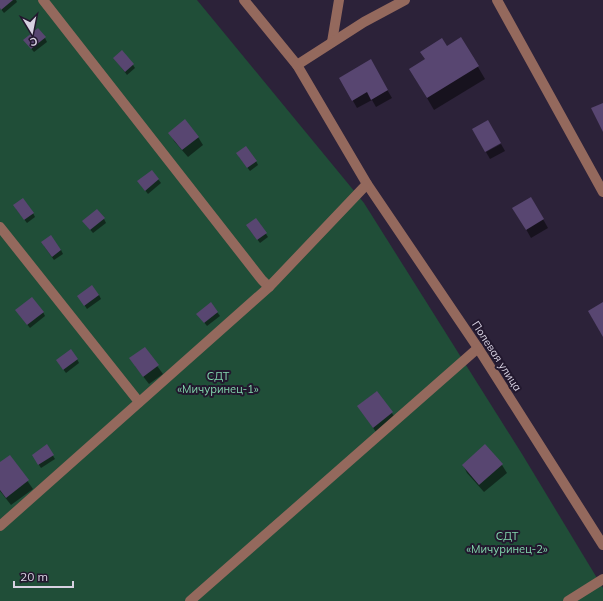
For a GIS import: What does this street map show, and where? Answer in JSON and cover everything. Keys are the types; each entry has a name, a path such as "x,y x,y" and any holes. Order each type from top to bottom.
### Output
{"street":[{"path":"43,0 269,287"},
{"name":"Полевая улица","path":"244,0 297,65 367,184 478,348 603,545"},
{"path":"332,42 339,0"},
{"path":"297,65 364,22 405,0"},
{"path":"497,0 603,192"},
{"path":"2,522 269,287 367,184"},
{"path":"0,227 139,402"},
{"path":"190,601 478,348"},
{"path":"568,601 603,579"}],"green space":[{"name":"СДТ «Мичуринец-1»","path":"0,0 197,0 364,203 522,454 603,588 603,601 0,601"}],"building":[{"path":"0,0 13,0 1,10"},
{"path":"38,28 46,37 31,49 23,40"},
{"path":"461,37 479,66 427,98 409,69 425,59 420,52 442,38 447,46"},
{"path":"122,50 134,64 125,72 113,58"},
{"path":"371,59 388,90 371,100 367,92 352,101 339,78"},
{"path":"603,103 603,132 591,108"},
{"path":"185,119 199,137 182,150 168,133"},
{"path":"488,120 501,143 485,152 472,129"},
{"path":"246,146 257,161 247,168 236,153"},
{"path":"152,170 159,179 145,191 137,181"},
{"path":"531,197 544,219 526,230 512,208"},
{"path":"23,198 34,213 24,220 13,205"},
{"path":"97,209 105,218 90,230 82,221"},
{"path":"256,218 267,233 257,240 246,225"},
{"path":"51,235 61,250 52,257 41,242"},
{"path":"92,285 99,295 84,306 77,296"},
{"path":"32,297 44,312 27,325 15,310"},
{"path":"211,302 218,312 204,323 196,314"},
{"path":"603,302 603,337 588,311"},
{"path":"145,347 159,365 143,377 129,358"},
{"path":"71,349 78,359 63,370 56,360"},
{"path":"377,391 393,412 373,428 357,406"},
{"path":"47,444 54,455 38,465 32,455"},
{"path":"485,444 503,464 479,485 462,465"},
{"path":"10,455 29,480 6,498 0,490 0,462"}],"park label":[{"name":"СДТ «Мичуринец-2»","path":"507,542"}]}
